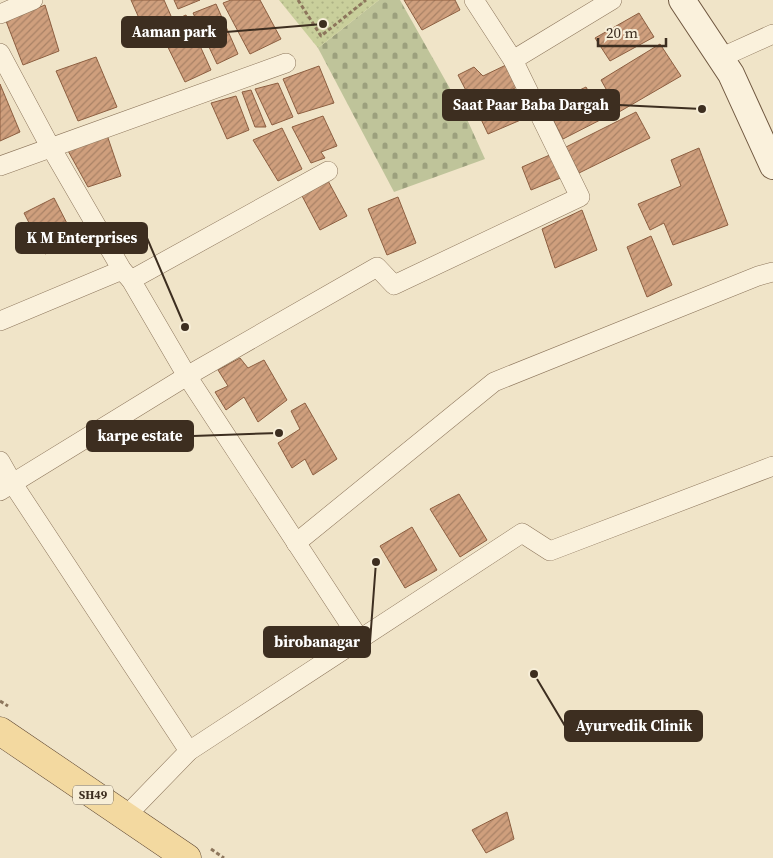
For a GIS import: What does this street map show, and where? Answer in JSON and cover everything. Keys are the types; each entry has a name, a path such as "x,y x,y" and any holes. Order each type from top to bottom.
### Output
{"main road":[{"path":"682,0 731,74 770,150"},
{"name":"SH49","path":"0,731 187,858"}],"street":[{"path":"0,14 33,0"},
{"path":"7,488 187,376 377,267 394,285 580,197 512,60 474,0"},
{"path":"512,60 612,0"},
{"path":"720,58 773,34"},
{"path":"0,53 51,148 187,376 360,640"},
{"path":"0,166 286,63"},
{"path":"0,321 126,275 328,171"},
{"path":"296,543 494,382 758,276 773,272"},
{"path":"0,461 7,488 189,751"},
{"path":"125,817 189,751 522,533 550,551 773,466"}],"path":[{"path":"298,0 321,36 366,0"}],"green space":[{"path":"279,0 379,0 318,48"},
{"path":"379,0 400,0 466,117 485,159 394,192 318,48"}],"building":[{"path":"131,0 164,0 171,16 142,25"},
{"path":"174,0 200,0 178,9"},
{"path":"231,0 260,0 281,39 250,54 223,3"},
{"path":"404,0 455,0 460,10 422,30"},
{"path":"216,4 238,54 217,64 193,13"},
{"path":"45,5 59,51 23,65 6,21"},
{"path":"639,13 654,37 610,61 595,38"},
{"path":"186,15 211,70 185,82 158,27"},
{"path":"660,44 681,76 619,112 601,80"},
{"path":"96,57 117,107 78,121 56,71"},
{"path":"506,65 517,87 475,108 458,75 474,67 483,76"},
{"path":"319,66 334,103 298,114 283,79"},
{"path":"278,83 293,117 272,125 255,89"},
{"path":"0,84 20,132 0,141"},
{"path":"586,87 604,118 563,139 546,106"},
{"path":"251,90 266,127 255,127 242,92"},
{"path":"236,96 249,130 227,139 211,103"},
{"path":"521,96 530,116 488,134 479,115"},
{"path":"636,112 650,138 579,173 566,147"},
{"path":"323,116 337,146 321,152 325,158 311,163 292,127"},
{"path":"282,128 302,169 278,181 253,140"},
{"path":"107,135 121,176 88,187 67,149"},
{"path":"699,148 728,225 673,245 664,223 650,230 638,204 681,186 671,160"},
{"path":"552,154 563,177 531,190 522,167"},
{"path":"327,179 347,216 320,230 301,194"},
{"path":"398,197 416,243 387,255 368,209"},
{"path":"54,198 75,239 45,254 24,213"},
{"path":"582,210 597,250 555,268 542,229"},
{"path":"651,236 672,285 647,297 627,247"},
{"path":"240,358 248,368 264,360 287,400 258,422 244,397 226,410 215,392 228,386 218,370"},
{"path":"305,403 337,459 313,475 305,459 292,468 278,443 300,429 291,411"},
{"path":"459,494 487,540 460,557 430,509"},
{"path":"412,527 437,570 405,588 380,546"},
{"path":"507,812 514,839 486,853 472,830"}],"place":[{"name":"Aaman park","path":"323,24"},
{"name":"Saat Paar Baba Dargah","path":"702,109"},
{"name":"K M Enterprises","path":"185,327"},
{"name":"karpe estate","path":"279,433"},
{"name":"birobanagar","path":"376,562"},
{"name":"Ayurvedik Clinik","path":"534,674"}]}
